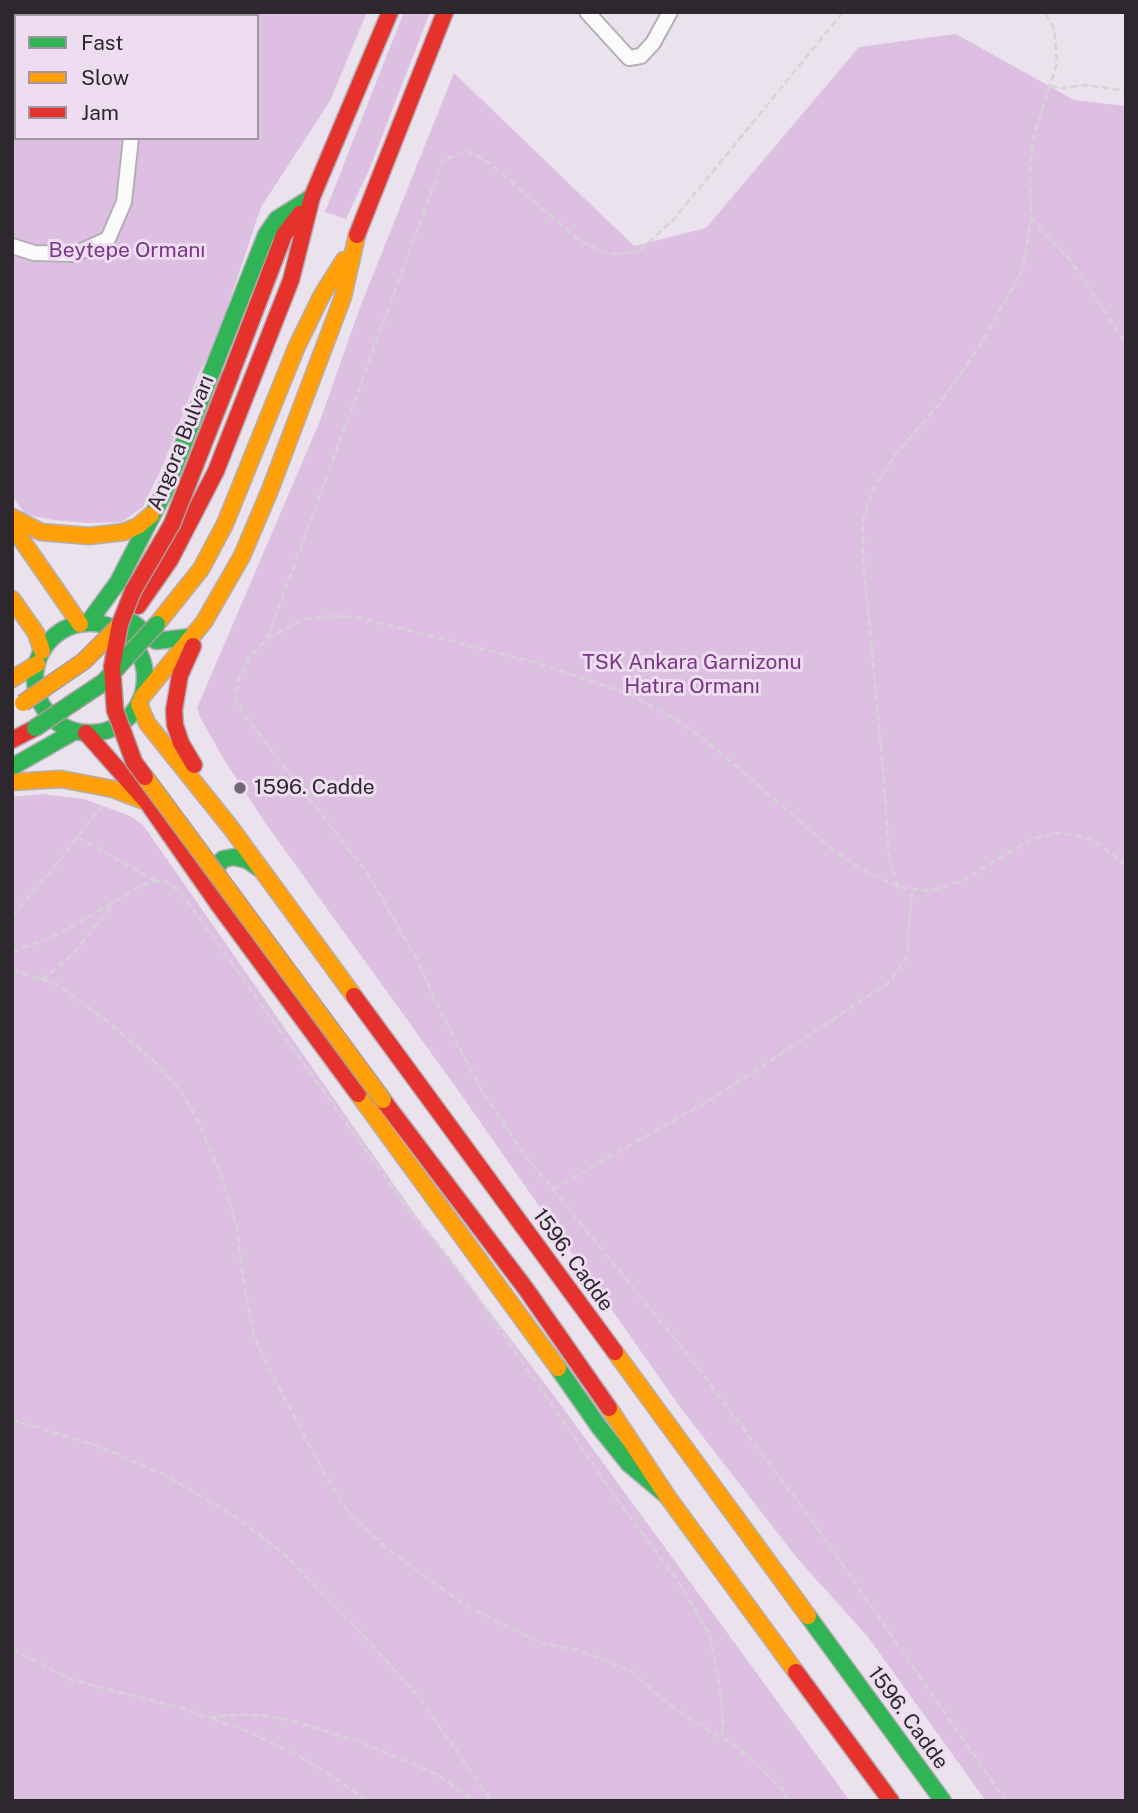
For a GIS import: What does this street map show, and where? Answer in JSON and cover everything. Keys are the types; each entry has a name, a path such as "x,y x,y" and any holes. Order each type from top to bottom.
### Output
{"main road":[{"name":"Angora Bulvarı","path":"18,706 84,661 138,606 170,560 216,471 291,280 312,197 390,12"},
{"path":"231,828 181,743 175,725 175,696 180,675 204,622 242,556 270,490 342,297 353,245 444,12"},
{"name":"Angora Bulvarı","path":"312,197 284,235 172,524 133,591 120,624 112,667 115,710 134,762 526,1289 667,1496"},
{"name":"Angora Bulvarı","path":"84,624 118,582 164,493 266,235 277,219 312,197"},
{"path":"12,740 71,706 104,682 157,624 201,569 225,524 297,346 322,295 353,245"},
{"path":"12,517 41,533 108,536 138,526 153,513"},
{"path":"12,526 84,624 58,634 39,658 12,679"},
{"path":"118,582 117,598 120,607 140,630 156,641 190,637"},
{"path":"12,599 36,632 39,658 35,679 37,695 44,708 54,720 80,732 146,802 513,1304 600,1428 629,1464 667,1496 891,1801"},
{"path":"12,768 80,732 101,732 128,719 204,622"},
{"name":"1596. Cadde","path":"84,624 104,625 130,640 144,667 145,682 140,701 154,732 263,871 943,1801"},
{"path":"12,782 61,779 113,789 146,802"},
{"path":"218,904 215,869 223,859 247,860 263,871"}],"street":[{"path":"587,12 629,58 641,56 653,43 670,12"},
{"path":"12,246 34,253 75,254 108,239 124,202 131,140"}],"path":[{"path":"267,639 443,160 467,151 488,162 580,241 608,254 638,252 674,219 843,12"},
{"path":"898,887 889,857 863,556 863,520 876,486 896,454 941,402 981,345 1023,269 1031,218 1030,169 1034,135 1057,63 1054,28 1044,12"},
{"path":"1050,86 1062,88 1085,85 1126,91"},
{"path":"1031,218 1070,260 1126,343"},
{"path":"1006,1801 814,1523 692,1360 525,1155 483,1093 414,954 367,873 246,716 236,699 238,681 251,655 267,639 303,620 330,616 356,617 534,662 629,694 677,720 715,748 833,850 864,871 898,887 929,891 960,882 1032,839 1056,834 1077,835 1095,841 1126,865"},
{"path":"12,915 47,876 113,789"},
{"path":"77,837 147,878 167,883 182,894 415,1219 435,1240 470,1286 622,1506 677,1580 710,1635 720,1694 722,1738"},
{"path":"12,952 61,933 139,887 156,881"},
{"path":"552,1190 717,1096 891,981 907,956 912,889"},
{"path":"41,980 72,955 116,901"},
{"path":"12,970 58,985 152,1059 179,1088 207,1143 230,1202 254,1335 309,1445 350,1514 390,1551 468,1606 543,1644 578,1650 631,1671 669,1704 722,1738 760,1767 782,1789 789,1801"},
{"path":"12,1420 98,1446 163,1474 236,1517 284,1554 363,1635 423,1702 491,1801"},
{"path":"12,1649 72,1680 238,1727 329,1773 367,1801"},
{"path":"209,1718 263,1715 293,1721 358,1741 436,1774 474,1801"}],"green space":[{"name":"Beytepe Ormanı","path":"12,12 367,12 330,101 261,207 216,341 199,373 164,463 143,507 122,522 88,523 25,514 12,495"},
{"path":"404,12 430,12 369,170 346,219 325,212"},
{"name":"TSK Ankara Garnizonu Hatıra Ormanı","path":"956,34 1074,100 1126,106 1126,1801 986,1801 868,1637 797,1558 680,1407 455,1086 266,824 223,758 197,708 320,421 359,310 454,73 634,246 706,228 859,47"},
{"path":"41,794 84,799 130,816 143,825 413,1212 552,1393 850,1801 12,1801 12,797"}],"traffic: fast":[{"path":"88,623 118,582 164,493 266,235 277,219 312,197"},
{"path":"132,622 156,641 190,637"},
{"path":"90,623 111,627 129,639 141,657 145,678 141,699 129,717 111,729 90,733 69,729 51,717 39,699 35,678 39,657 51,639 69,627 90,623"},
{"path":"35,728 104,682 157,624"},
{"path":"12,767 75,731"},
{"path":"216,889 215,869 223,859 234,857 247,860 260,869"},
{"path":"558,1368 629,1464 667,1496"},
{"path":"808,1616 943,1801"}],"traffic: slow":[{"path":"142,697 204,622 242,556 270,490 343,297 357,235"},
{"path":"157,624 201,569 225,524 297,346 322,295 344,260"},
{"path":"12,517 41,532 89,536 124,532 138,526 151,515"},
{"path":"12,526 80,624"},
{"path":"12,599 36,633 42,651"},
{"path":"23,703 84,661 119,626"},
{"path":"12,679 37,664"},
{"path":"139,704 147,723 231,828 354,996"},
{"path":"145,777 383,1100"},
{"path":"12,782 61,779 113,789 142,800"},
{"path":"358,1094 558,1368"},
{"path":"615,1352 808,1616"},
{"path":"609,1408 667,1496 796,1672"}],"traffic: jam":[{"path":"138,606 170,560 216,471 291,280 312,197 390,12"},
{"path":"357,235 445,12"},
{"path":"231,374 284,235 300,214"},
{"path":"145,777 134,762 115,710 112,667 120,624 133,591 172,524 231,374"},
{"path":"193,646 180,675 174,710 175,725 181,743 194,765"},
{"path":"12,740 35,728"},
{"path":"86,733 147,802 218,904 358,1094"},
{"path":"354,996 615,1352"},
{"path":"383,1100 526,1289 609,1408"},
{"path":"796,1672 891,1801"}],"place":[{"name":"1596. Cadde","path":"240,788"}]}
